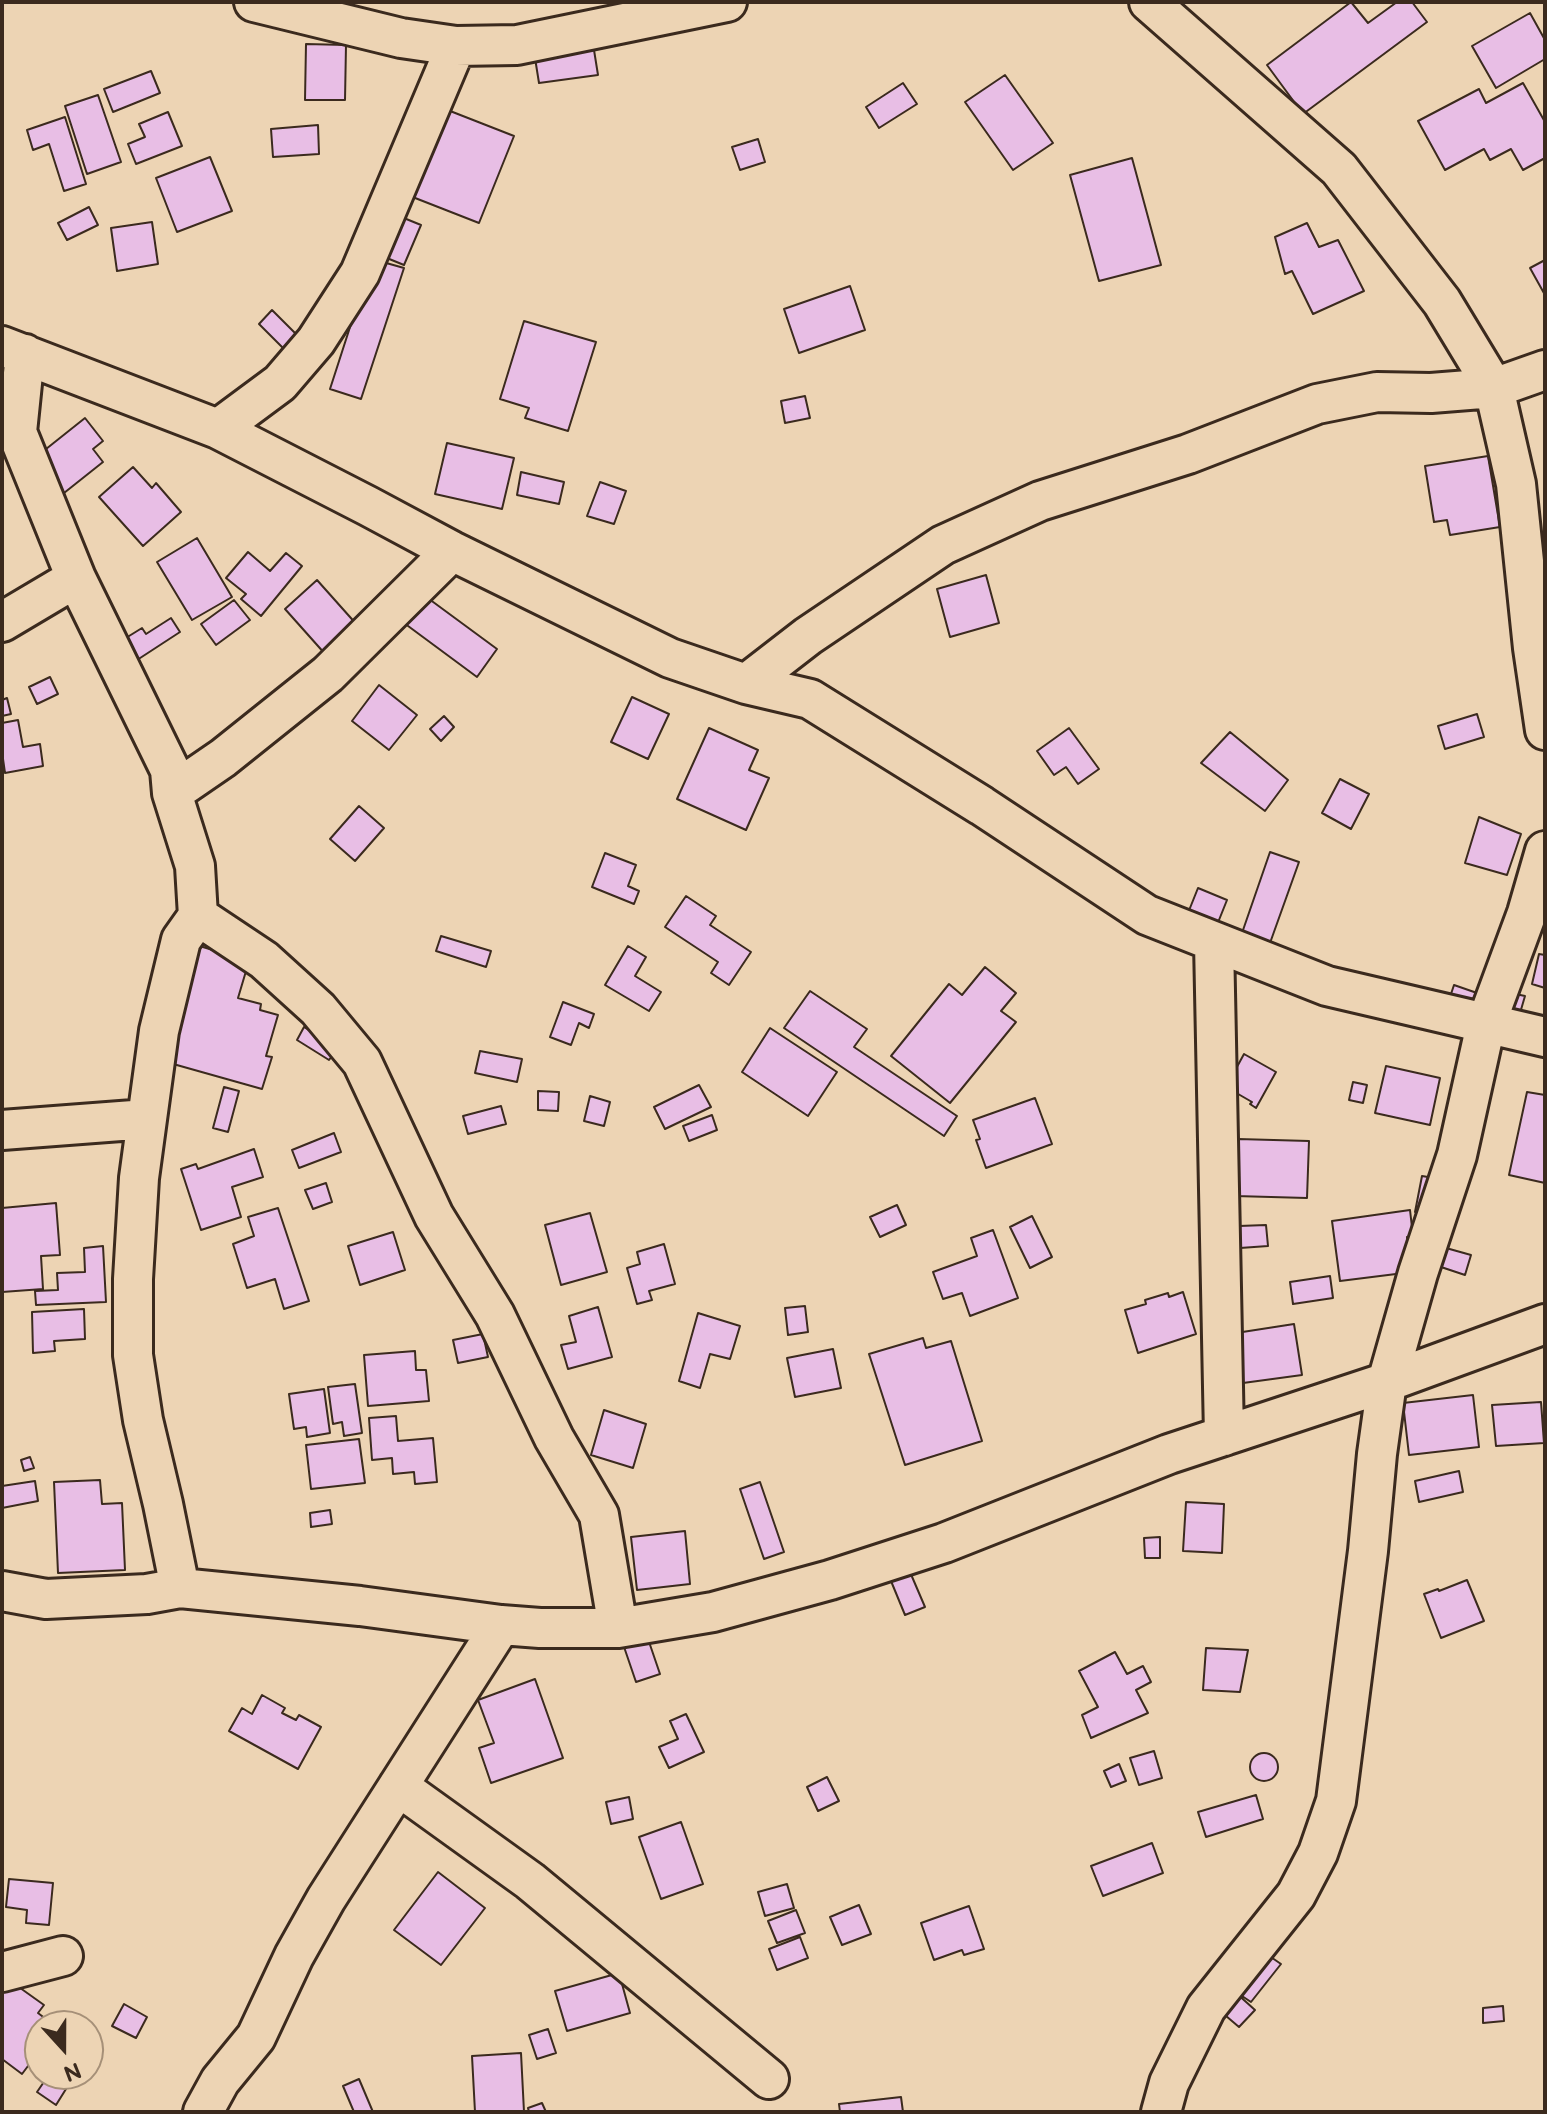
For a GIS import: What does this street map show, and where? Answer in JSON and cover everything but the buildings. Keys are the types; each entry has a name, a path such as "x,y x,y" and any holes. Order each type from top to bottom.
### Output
{"street":[{"path":"254,2 401,38 456,46 517,45 727,2"},
{"path":"1149,2 1339,169 1442,302 1494,388 1516,484 1545,730"},
{"path":"218,429 280,383 316,341 360,273 456,46"},
{"path":"180,1588 143,1420 133,1355 134,1264 139,1178 159,1031 181,940 198,916 195,866 172,793 170,770 76,578 17,432 14,350 218,429 452,551 670,658 746,684 810,699 982,806 1147,915 1327,986 1545,1037"},
{"path":"746,684 808,636 943,545 1040,501 1188,454 1317,404 1377,392 1431,393 1494,388 1545,370"},
{"path":"172,793 223,758 328,674 452,551"},
{"path":"2,622 76,578"},
{"path":"1161,2112 1169,2083 1206,2008 1296,1895 1318,1853 1336,1801 1387,1382 1418,1273 1457,1155 1486,1024 1527,913 1545,851"},
{"path":"198,916 264,960 318,1009 362,1062 434,1216 495,1315 554,1438 599,1515 618,1628"},
{"path":"1214,942 1224,1436"},
{"path":"2,1130 147,1119"},
{"path":"2,1591 46,1599 147,1594 180,1588 540,1628 618,1628 713,1612 830,1580 944,1543 1169,1454 1387,1382 1545,1324"},
{"path":"214,2102 256,2037 294,1956 326,1899 501,1625"},
{"path":"398,1786 530,1881 769,2079"},
{"path":"2,1972 63,1956"}]}
